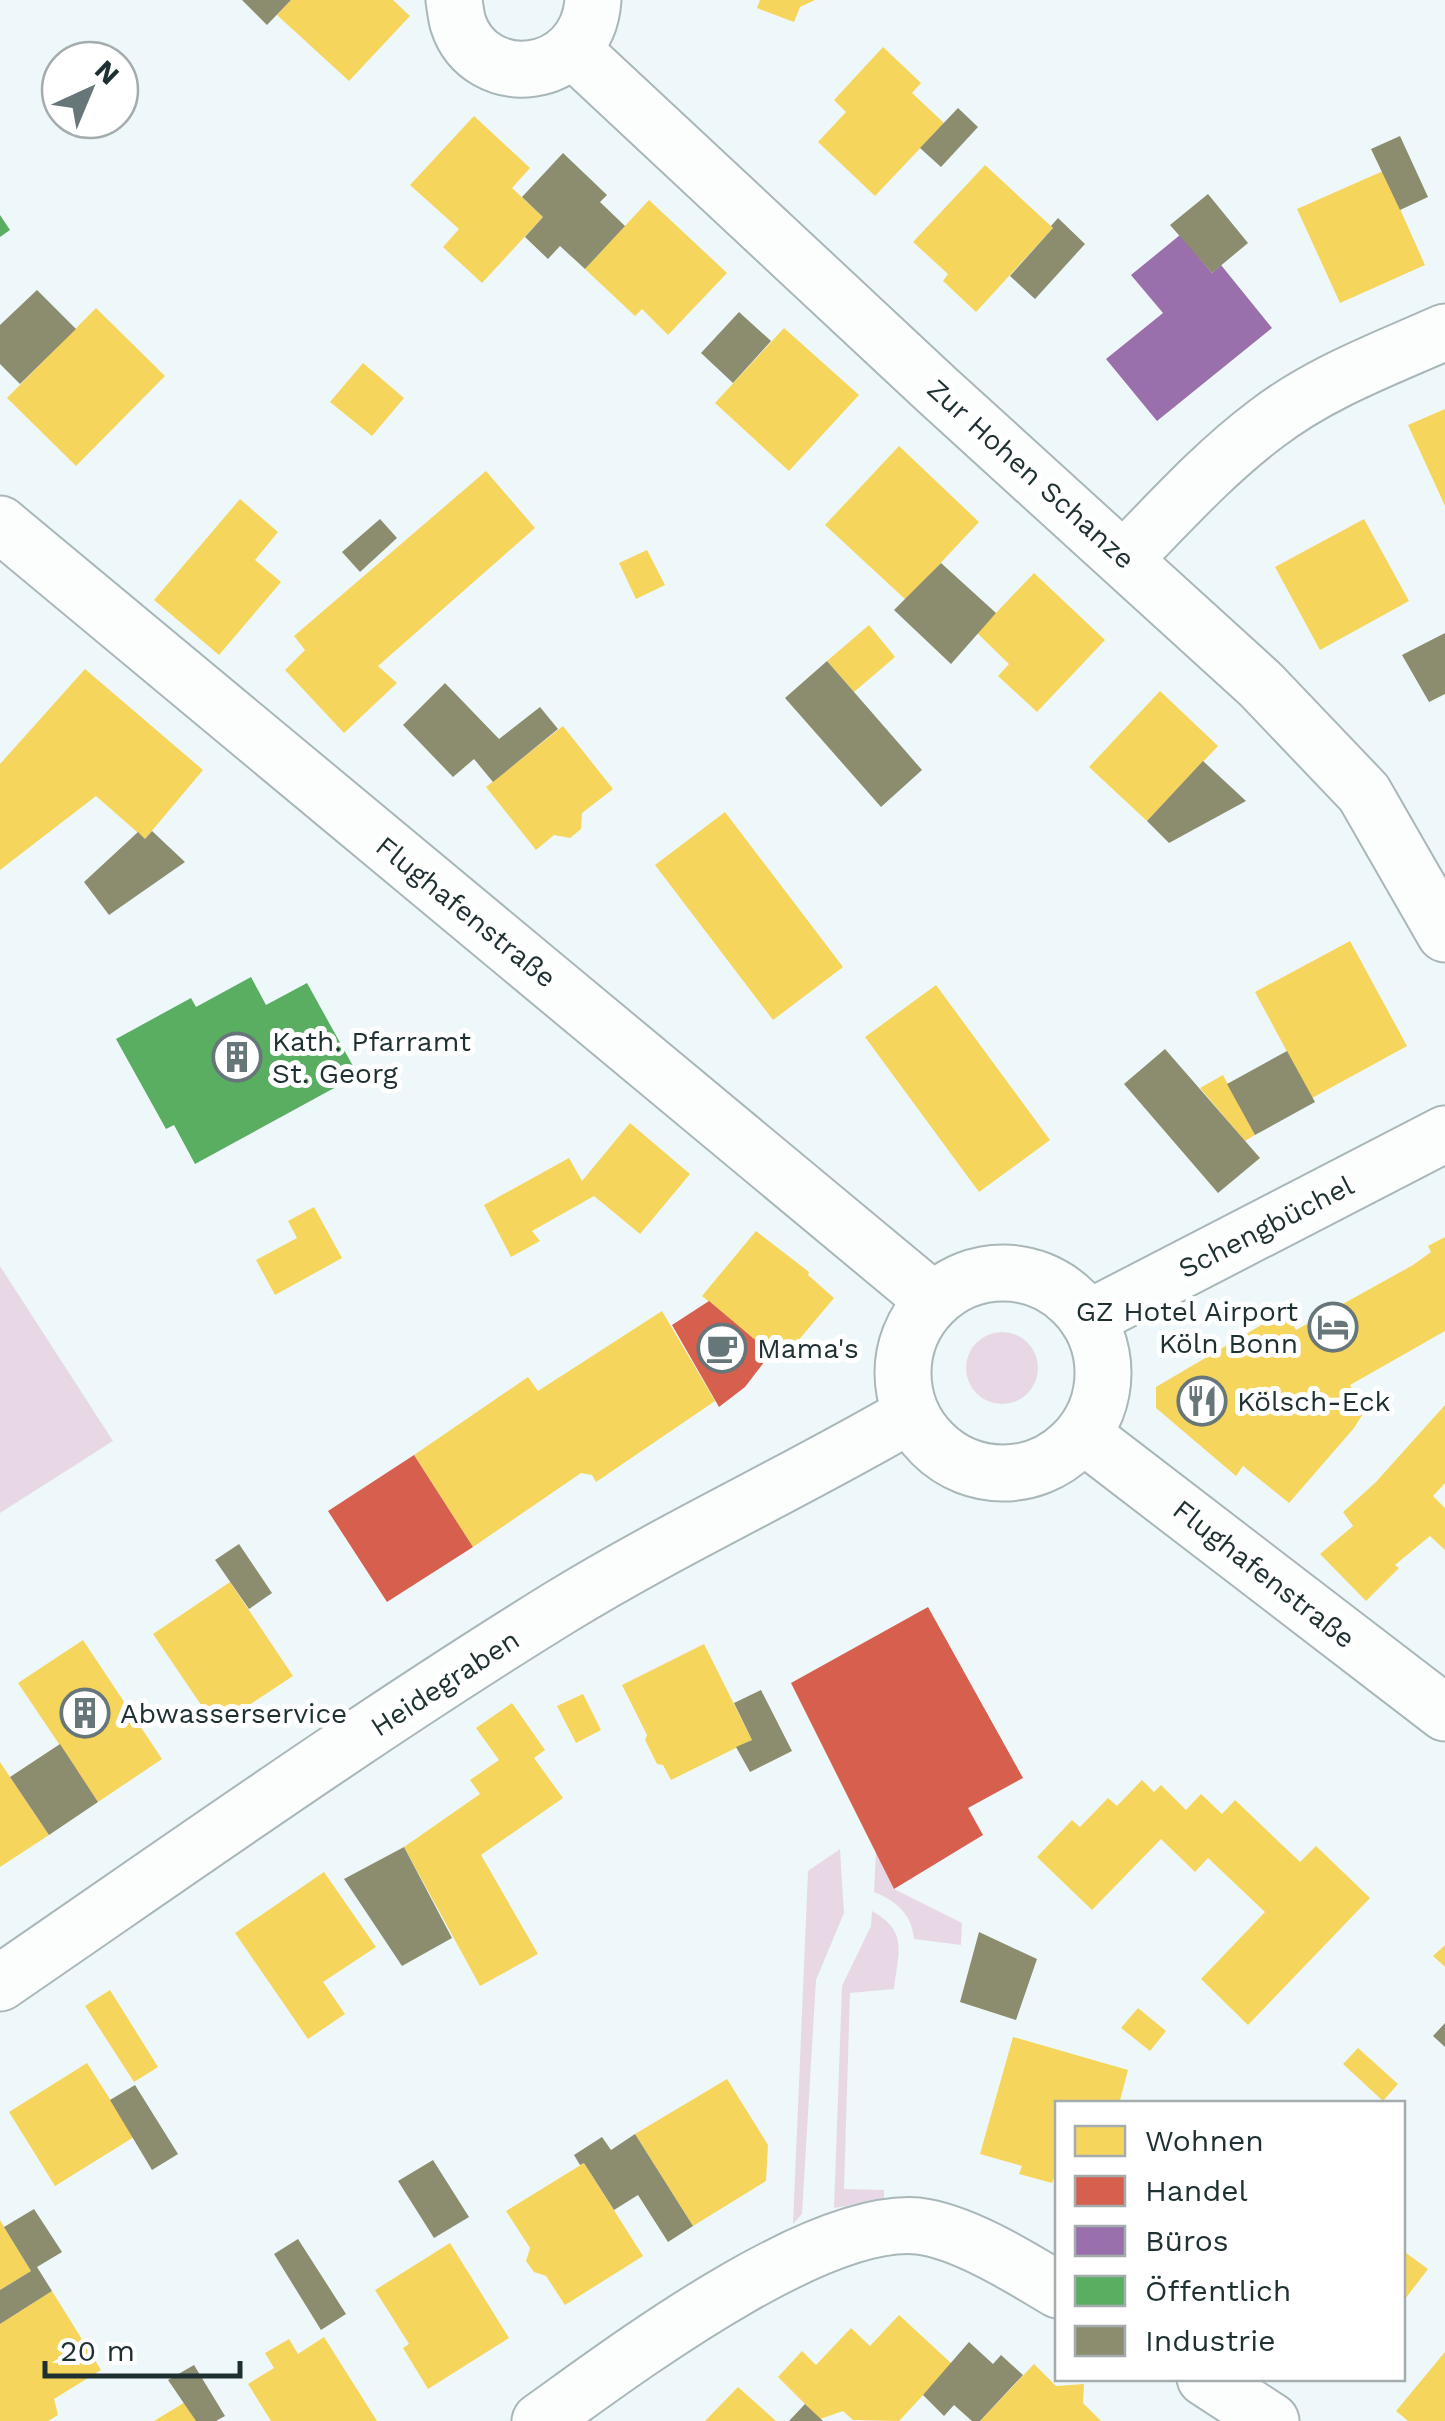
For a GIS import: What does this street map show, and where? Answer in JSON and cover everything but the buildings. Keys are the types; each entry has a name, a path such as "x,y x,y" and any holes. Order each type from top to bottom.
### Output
{"street":[{"path":"454,0 458,24 467,42 492,62 518,70 546,67 574,51 584,36 594,0"},
{"name":"Zur Hohen Schanze","path":"574,51 922,376 1261,684 1364,793 1445,934"},
{"path":"1125,558 1212,469 1266,423 1318,390 1445,332"},
{"name":"Flughafenstraße","path":"0,524 933,1300"},
{"name":"Schengbüchel","path":"1087,1319 1445,1134"},
{"path":"995,1272 1029,1276 1060,1290 1087,1319 1099,1343 1104,1374 1099,1405 1084,1435 1054,1462 1014,1474 972,1470 935,1450 910,1415 901,1375 910,1333 933,1300 962,1281 995,1272"},
{"name":"Heidegraben","path":"0,1983 558,1608 910,1415"},
{"name":"Flughafenstraße","path":"1084,1435 1445,1713"},
{"path":"540,2421 674,2326 822,2246 857,2234 919,2226 1001,2256 1055,2288"},
{"path":"1210,2381 1270,2421"}],"shaded area":[{"path":"0,1266 113,1441 0,1513"},
{"path":"1002,1332 1027,1343 1038,1368 1027,1393 1002,1404 977,1393 966,1368 977,1343"},
{"path":"840,1849 844,1913 816,1980 802,2214 793,2224 808,1871"},
{"path":"876,1851 894,1889 962,1923 961,1945 914,1939 910,1922 901,1910 874,1892"},
{"path":"872,1911 892,1927 899,1954 894,1989 850,1993 844,2189 884,2190 884,2200 834,2208 842,1986 871,1926"}],"place":[{"name":"Kath. Pfarramt St. Georg","path":"237,1057"},
{"name":"GZ Hotel Airport Köln Bonn","path":"1333,1327"},
{"name":"Mama's","path":"722,1348"},
{"name":"Kölsch-Eck","path":"1202,1401"},
{"name":"Abwasserservice","path":"85,1713"}]}
